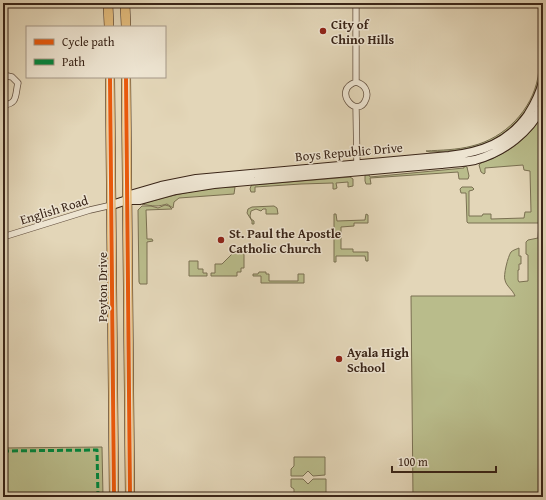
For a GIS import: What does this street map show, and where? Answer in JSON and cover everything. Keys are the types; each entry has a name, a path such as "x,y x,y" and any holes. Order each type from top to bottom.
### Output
{"main road":[{"path":"108,3 109,26"},
{"path":"126,3 126,26"},
{"name":"Peyton Drive","path":"110,78 114,497"},
{"name":"Peyton Drive","path":"126,78 130,497"},
{"name":"Boys Republic Drive","path":"112,205 127,200 140,200 176,190 214,184 459,155 472,152 486,148 509,136 519,126 536,102 543,82"},
{"name":"Boys Republic Drive","path":"357,167 465,161 487,156 504,148 521,135 531,124 543,105"},
{"path":"113,462 130,462"}],"street":[{"path":"356,3 356,82"},
{"path":"3,75 12,77 18,83 15,100 10,104 3,105"},
{"path":"356,82 364,86 366,91 366,100 363,104 356,107 350,104 347,100 346,91 351,84 356,82"},
{"path":"356,107 357,167"},
{"name":"English Road","path":"3,236 90,210 112,205"}],"green space":[{"path":"539,3 541,3 540,73 533,97 520,118 501,135 478,146 466,149 430,152 426,151 449,150 472,146 484,142 506,129 523,111 530,101 539,73"},
{"path":"543,114 543,497 539,340 539,497 413,497 411,296 515,296 506,282 505,274 510,254 512,251 519,248 521,264 519,264 518,280 519,282 528,281 528,255 526,254 526,242 528,240 538,238 539,223 468,223 466,193 461,193 460,189 462,187 472,187 474,189 469,191 469,216 491,214 491,219 524,218 525,212 531,212 530,171 524,170 523,165 485,168 484,174 481,172 479,165 509,150 530,132"},
{"path":"464,166 467,167 469,176 468,179 459,179 458,172 370,178 371,184 366,184 365,181 365,175 369,175 370,177 464,168"},
{"path":"350,177 353,179 353,186 348,187 348,182 336,183 337,188 335,189 333,189 333,183 255,187 255,192 251,192 250,189 252,185"},
{"path":"235,187 234,194 179,198 174,202 173,208 167,204 156,206 142,204 184,193"},
{"path":"165,205 172,209 146,210 147,239 152,239 153,241 147,242 147,284 140,284 138,210 142,206 158,208"},
{"path":"274,206 277,208 278,214 266,214 266,209 261,211 256,209 251,211 250,216 254,221 254,224 252,224 252,221 247,213 248,209 252,207"},
{"path":"334,214 336,214 337,221 365,220 366,214 368,215 368,223 354,223 354,226 341,227 341,249 353,249 353,252 368,252 368,261 366,261 365,256 336,256 336,262 334,262"},
{"path":"238,248 244,248 244,268 241,268 241,272 237,272 237,276 211,276 211,273 215,273 215,264 222,264"},
{"path":"189,261 198,261 198,269 203,269 203,273 207,273 207,276 189,276"},
{"path":"259,272 266,272 266,274 269,274 269,281 298,281 298,274 304,274 304,283 261,283 261,276 253,276 253,274 258,274"},
{"path":"102,447 103,497 3,497 3,448"},
{"path":"294,457 325,457 325,475 313,476 308,471 303,476 291,476 291,469 294,466"},
{"path":"291,479 303,479 308,484 313,479 326,479 326,497 294,497 294,489 291,487"}],"marked path":[{"path":"3,451 97,450 98,497"}],"cycle path":[{"path":"110,78 114,497"},
{"path":"126,78 130,497"}],"place":[{"name":"City of Chino Hills","path":"323,31"},
{"name":"St. Paul the Apostle Catholic Church","path":"221,240"},
{"name":"Ayala High School","path":"339,359"}]}
